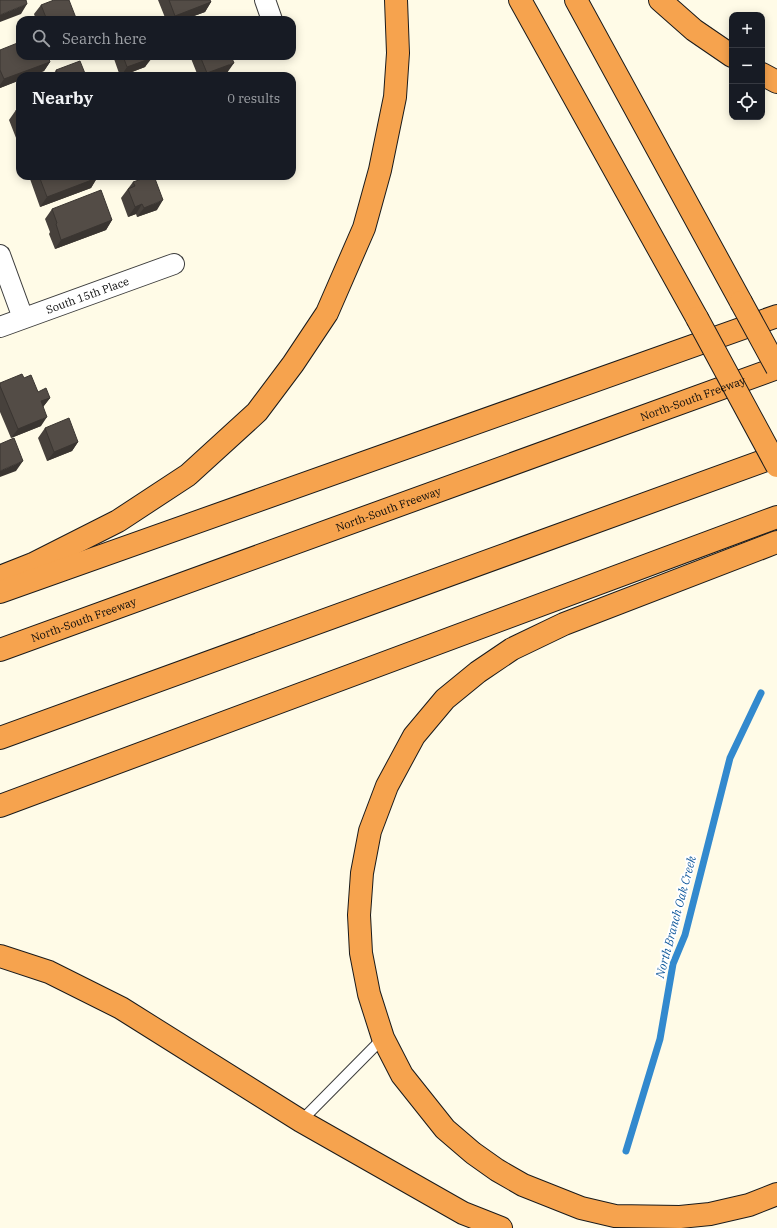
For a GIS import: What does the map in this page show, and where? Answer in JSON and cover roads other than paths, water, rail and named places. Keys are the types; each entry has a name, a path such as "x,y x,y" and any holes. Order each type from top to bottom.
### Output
{"highway":[{"path":"0,577 33,564 118,521 188,475 257,412 293,364 327,313 364,228 380,170 395,97 398,53 396,0"},
{"path":"520,0 777,466"},
{"path":"576,0 777,368"},
{"path":"660,0 694,30 729,54"},
{"path":"765,76 777,82"},
{"path":"0,592 777,316"},
{"name":"North-South Freeway","path":"0,650 777,368"},
{"path":"0,738 777,456"},
{"path":"0,806 777,517"},
{"path":"777,542 564,624 512,649 478,672 445,699 414,736 387,786 370,831 362,874 359,915 361,953 369,994 382,1038 402,1075 445,1129 473,1153 497,1170 523,1185 581,1208 615,1216 680,1217 710,1214 749,1205 777,1194"},
{"path":"0,956 49,972 121,1008 301,1122 464,1213 502,1228"}],"street":[{"path":"265,0 271,16"},
{"path":"0,255 23,318"},
{"name":"South 15th Place","path":"0,327 174,264"}],"lane":[{"path":"301,1122 382,1038"}],"waterway":[{"name":"North Branch Oak Creek","path":"626,1151 660,1039 673,964 685,935 730,758 761,693"}]}
